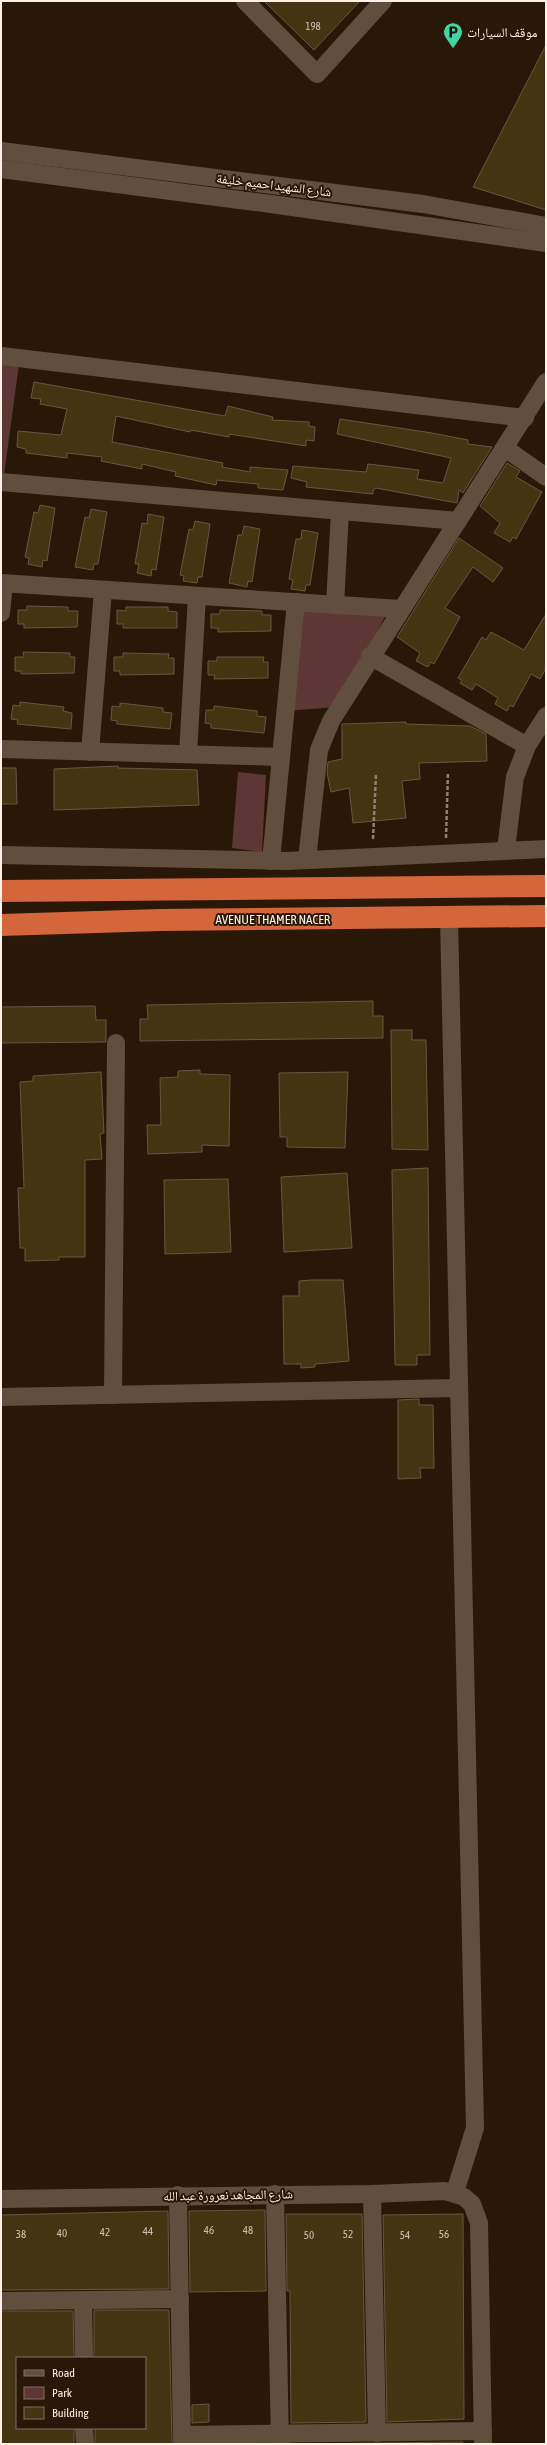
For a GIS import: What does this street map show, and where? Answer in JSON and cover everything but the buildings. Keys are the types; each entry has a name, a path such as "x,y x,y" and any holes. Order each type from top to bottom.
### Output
{"highway":[{"path":"1,891 546,886"},
{"name":"AVENUE THAMER NACER","path":"1,924 160,920 546,916"}],"street":[{"path":"245,1 318,74 383,1"},
{"name":"شارع الشهيد احميم خليفة","path":"1,151 423,204 546,226"},
{"name":"شارع الشهيد احميم خليفة","path":"1,169 272,204 546,243"},
{"path":"1,356 525,418"},
{"path":"307,860 319,750 323,737 370,656 525,418 546,382"},
{"path":"505,448 546,477"},
{"path":"1,482 458,521"},
{"path":"335,605 340,511"},
{"path":"1,613 2,584 401,609"},
{"path":"90,752 103,590"},
{"path":"188,754 197,596"},
{"path":"271,861 296,602"},
{"path":"370,656 527,746"},
{"path":"506,849 515,777 527,746 546,716"},
{"path":"1,749 281,757"},
{"path":"1,855 271,861 506,849 546,849"},
{"path":"178,2195 182,2440 280,2439 377,2432 483,2437 479,2223 472,2204 455,2192 475,2128 450,917"},
{"path":"113,1395 116,1043"},
{"path":"1,1397 460,1388"},
{"name":"شارع المجاهد نعرورة عبد الله","path":"1,2199 178,2195 455,2192"},
{"path":"275,2194 280,2439"},
{"path":"372,2194 377,2432"},
{"path":"1,2302 180,2299"},
{"path":"83,2300 84,2357"},
{"path":"84,2429 85,2444"}],"path":[{"path":"445,852 448,772"},
{"path":"372,856 376,774"}],"green space":[{"path":"1,362 19,364 4,475 1,475"},
{"path":"299,607 387,613 337,707 285,711"},
{"path":"238,772 266,775 262,852 232,848"}],"place":[{"name":"موقف السيارات","path":"453,49"}]}
